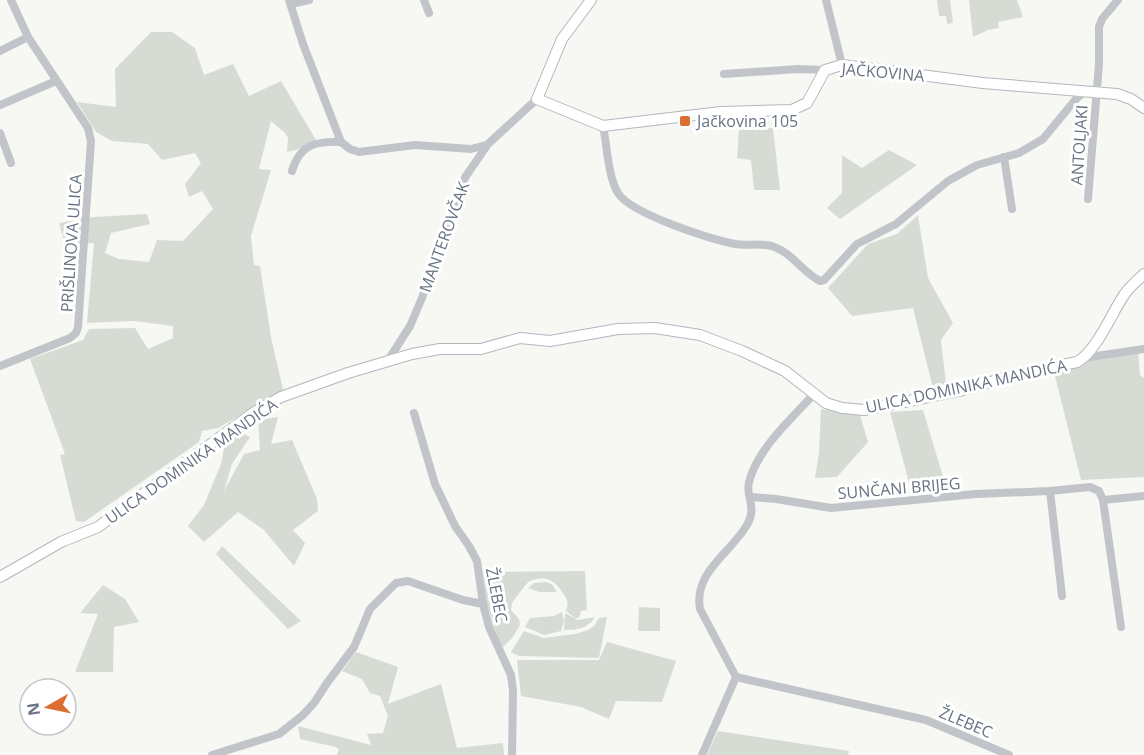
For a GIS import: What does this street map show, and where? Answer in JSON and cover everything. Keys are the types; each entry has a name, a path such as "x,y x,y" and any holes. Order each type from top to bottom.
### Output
{"street":[{"name":"PRIŠLINOVA ULICA","path":"0,366 70,338 76,333 91,141 88,128 28,37 11,0"},
{"path":"309,0 290,2 305,51 341,142 359,152 415,145 471,149 488,144"},
{"path":"424,0 429,13"},
{"path":"537,99 562,39 591,0"},
{"path":"826,0 842,65"},
{"name":"ANTOLJAKI","path":"1088,199 1094,138 1090,92 1099,64 1099,27 1102,19 1118,0"},
{"path":"0,51 28,37"},
{"name":"JAČKOVINA","path":"537,99 603,126 722,112 792,110 807,103 825,70 842,65 983,83 1117,94 1131,99 1144,108"},
{"path":"724,74 798,69 825,70"},
{"path":"0,105 56,81"},
{"path":"603,126 615,188 625,201 655,217 720,240 741,245 763,244 778,249 796,260 820,281 824,280 857,244 896,224 948,181 977,165 1019,153 1043,139 1076,99 1090,92"},
{"name":"MANTEROVČAK","path":"387,362 410,326 422,298 452,221 458,193 466,176 488,144 537,99"},
{"path":"0,133 11,163"},
{"path":"292,171 299,156 312,144 323,141 341,142"},
{"path":"1004,157 1012,209"},
{"name":"ULICA DOMINIKA MANDIĆA","path":"0,577 61,542 98,527 253,413 281,397 348,373 412,354 440,349 481,349 520,338 550,341 618,329 655,328 700,335 742,351 785,371 826,403 842,408 864,410 963,390 1033,371 1068,365 1083,358 1126,292 1144,274"},
{"path":"1083,358 1144,349"},
{"path":"702,755 736,677 702,615 699,599 706,576 749,520 751,497 748,488 756,463 815,393"},
{"name":"ŽLEBEC","path":"414,413 435,484 455,526 470,546 477,561 489,627 509,670 512,681 512,755"},
{"name":"SUNČANI BRIJEG","path":"751,497 831,508 976,494 1093,487 1099,491 1103,500"},
{"path":"1050,491 1062,596"},
{"path":"1121,627 1103,500 1144,496"},
{"path":"212,755 233,747 268,739 279,734 303,715 354,647 370,609 396,583 408,581 463,600 483,604"},
{"name":"ŽLEBEC","path":"736,677 926,720 1010,755"}],"shaded area":[{"path":"937,0 950,0 953,23 947,24 946,16 939,16"},
{"path":"969,0 1017,0 1023,17 998,22 999,28 973,37"},
{"path":"151,32 172,32 195,48 204,75 233,64 249,96 281,81 316,140 287,152 288,138 271,121 259,169 271,170 251,236 254,265 260,266 271,337 285,398 273,396 218,428 202,431 199,442 84,522 76,521 60,455 65,454 30,359 83,340 89,329 135,328 148,349 173,338 173,326 134,321 87,323 94,243 65,244 59,223 94,217 147,214 150,224 111,233 105,253 119,259 149,262 157,240 183,241 213,209 202,191 189,197 185,184 201,163 195,153 162,160 148,144 112,141 96,132 77,102 116,107 115,69"},
{"path":"773,128 780,190 754,190 751,160 737,158 739,129"},
{"path":"889,150 917,165 840,219 827,208 842,193 842,155 862,168"},
{"path":"918,215 928,278 953,323 941,340 946,384 933,388 913,308 852,316 828,288 868,244 897,234"},
{"path":"1138,352 1140,375 1144,378 1144,477 1081,480 1054,372 1094,359"},
{"path":"821,409 860,415 868,442 837,477 815,478 819,453"},
{"path":"923,410 947,490 912,493 890,412"},
{"path":"278,417 271,444 292,440 317,499 318,511 293,530 305,543 294,566 264,530 238,512 204,542 188,526 204,505 221,464 225,443 242,433 250,437 232,464 224,491 244,454 260,450 258,420"},
{"path":"222,546 301,621 288,629 216,554"},
{"path":"585,571 587,610 581,611 579,618 575,618 566,611 566,599 554,583 543,578 535,579 526,584 512,603 511,610 519,619 520,625 503,647 500,644 487,605 483,572"},
{"path":"534,583 552,584 557,592 539,592 528,588"},
{"path":"103,585 125,599 139,622 114,627 113,672 75,672 98,614 80,613"},
{"path":"639,607 660,608 660,631 638,631"},
{"path":"562,612 564,621 561,631 544,635 525,627 530,618 554,616"},
{"path":"565,613 578,620 595,617 585,626 564,630"},
{"path":"607,617 599,658 519,656 511,652 524,631 544,638 575,634 594,626 599,618"},
{"path":"607,642 676,661 662,702 616,701 609,719 581,707 521,696 517,660 599,660"},
{"path":"356,652 398,667 388,704 441,684 457,748 503,743 504,755 337,755 339,750 336,747 300,739 298,726 371,745 367,734 383,733 388,716 380,696 370,693 362,679 342,671"},
{"path":"718,731 849,751 848,755 707,755"}],"place":[{"name":"Jačkovina 105","path":"685,121"}]}
